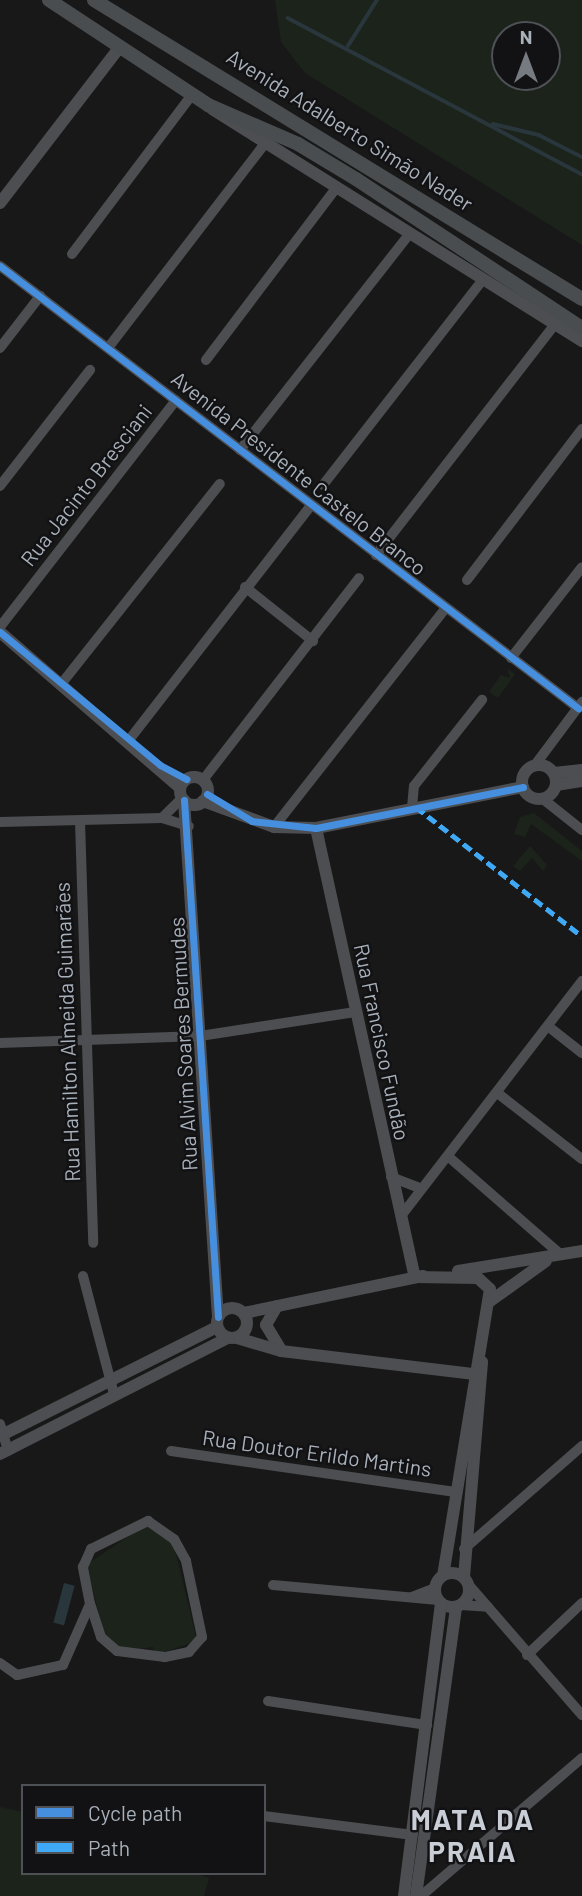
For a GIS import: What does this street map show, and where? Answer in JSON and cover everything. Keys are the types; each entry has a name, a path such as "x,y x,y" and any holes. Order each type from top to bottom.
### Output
{"main road":[{"name":"Avenida Adalberto Simão Nader","path":"49,0 208,105 298,144 582,328"},
{"name":"Avenida Adalberto Simão Nader","path":"94,0 582,299"}],"street":[{"path":"0,203 119,48"},
{"path":"72,254 192,95"},
{"name":"Avenida Adalberto Simão Nader","path":"208,105 334,191 480,283 582,341"},
{"path":"108,348 264,145"},
{"path":"206,360 334,191"},
{"path":"240,450 407,237"},
{"name":"Avenida Presidente Castelo Branco","path":"0,266 511,658 580,705"},
{"path":"323,485 480,283"},
{"path":"0,348 40,296"},
{"path":"376,555 555,324"},
{"path":"0,486 90,370"},
{"name":"Rua Jacinto Bresciani","path":"0,629 176,400"},
{"path":"467,580 582,429"},
{"path":"62,683 220,484"},
{"path":"129,740 311,505"},
{"path":"511,658 582,567"},
{"path":"203,780 313,641 359,578"},
{"path":"245,587 313,641"},
{"path":"274,827 446,608"},
{"path":"0,629 160,765 191,795 252,821 274,827 316,828 523,787 582,830"},
{"path":"412,808 414,786 482,700"},
{"path":"523,787 524,774 536,765 580,705"},
{"path":"536,765 555,779 582,780"},
{"path":"543,799 555,779 582,770"},
{"name":"Rua Alvim Soares Bermudes","path":"203,780 191,795 190,826 218,1322"},
{"path":"162,818 191,795"},
{"path":"0,822 162,818 190,826"},
{"name":"Rua Hamilton Almeida Guimarães","path":"80,821 93,1242"},
{"name":"Rua Francisco Fundão","path":"316,828 400,1218 409,1263 409,1278"},
{"path":"400,1218 419,1188 450,1158 500,1095 582,981"},
{"path":"0,1043 200,1036 355,1012"},
{"path":"549,1027 582,1053"},
{"path":"500,1095 582,1159"},
{"path":"450,1158 561,1255"},
{"path":"391,1177 419,1188"},
{"path":"214,1287 231,1308 244,1313 409,1278 582,1251"},
{"path":"489,1302 561,1255"},
{"path":"83,1276 114,1394"},
{"path":"409,1278 485,1280 489,1302 438,1597 432,1731 419,1896"},
{"path":"277,1306 266,1325 281,1350"},
{"path":"231,1308 218,1322 1,1432 4,1452 114,1394 246,1330 244,1313"},
{"path":"218,1322 232,1338 281,1350 475,1374"},
{"path":"404,1896 432,1731 458,1606 466,1581 462,1550 484,1382 480,1352"},
{"path":"462,1550 582,1446"},
{"name":"Rua Doutor Erildo Martins","path":"171,1451 457,1492"},
{"path":"0,1662 17,1675 63,1665 90,1604 83,1567 91,1549 148,1521 181,1549 202,1643 165,1657 117,1651 101,1637 90,1604"},
{"path":"443,1575 466,1581 527,1655 582,1715"},
{"path":"273,1585 401,1600 438,1597 458,1606 489,1607"},
{"path":"527,1655 582,1603"},
{"path":"268,1701 432,1731"},
{"path":"419,1896 582,1758"},
{"path":"266,1816 413,1835"}],"shaded area":[{"path":"275,0 582,0 582,245 305,73 281,42"},
{"path":"507,668 515,674 498,698 489,692 501,675 510,678"},
{"path":"534,813 582,851 582,861 531,824 525,837 514,834 520,817"},
{"path":"530,846 547,865 543,871 532,858 520,871 513,866"},
{"path":"148,1523 174,1545 197,1641 155,1655 153,1647 126,1651 107,1643 86,1565"},
{"path":"64,1583 75,1586 64,1625 53,1623"},
{"path":"0,1807 21,1812 21,1875 200,1875 209,1878 204,1896 0,1896"}],"waterway":[{"path":"348,46 377,0"},
{"path":"288,18 582,174"},
{"path":"493,124 539,135 582,157"}],"marked path":[{"path":"416,807 582,936"}],"cycle path":[{"path":"0,266 578,708"},
{"path":"0,632 160,765 186,779"},
{"path":"207,794 252,821 316,828 523,787"},
{"path":"184,800 218,1317"}],"district":[{"name":"MATA DA PRAIA","path":"473,1835"}]}
